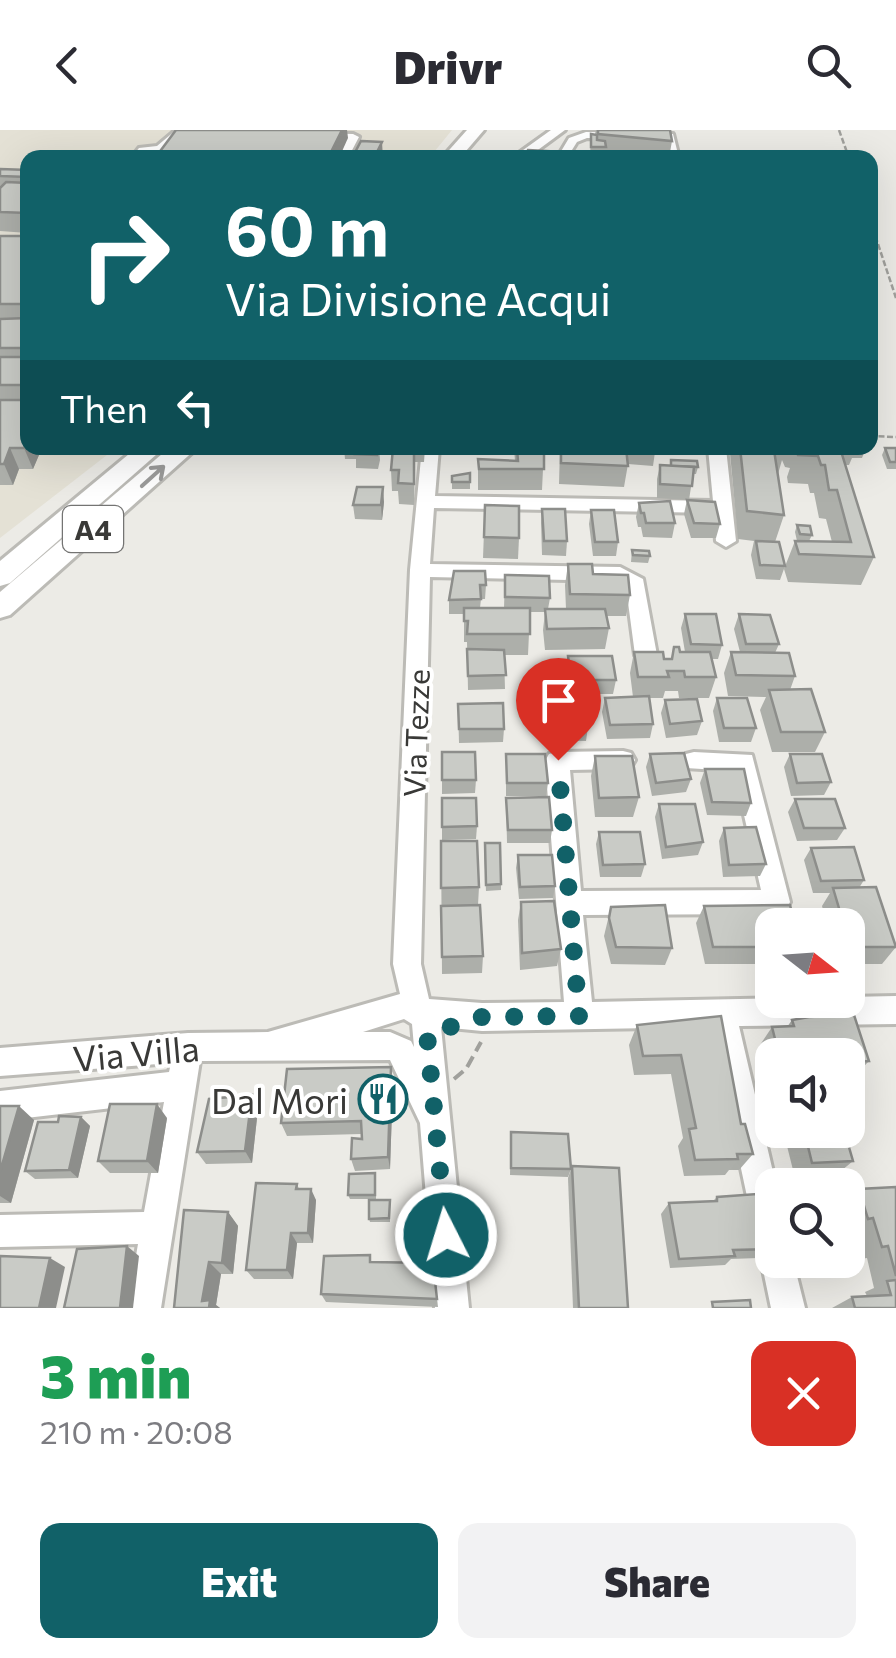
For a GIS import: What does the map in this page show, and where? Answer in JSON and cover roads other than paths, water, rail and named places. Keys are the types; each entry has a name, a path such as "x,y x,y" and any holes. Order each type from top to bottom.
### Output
{"highway":[{"path":"457,150 476,130"},
{"path":"479,150 498,130"},
{"name":"A4","path":"0,576 143,455"},
{"name":"A4","path":"0,608 176,455"}],"street":[{"path":"160,150 182,130"},
{"path":"529,150 559,130"},
{"path":"305,134 353,137 346,150"},
{"path":"568,150 574,140 586,134 669,136 672,150"},
{"name":"Via Tezze","path":"408,1027 420,570 429,455"},
{"path":"718,455 726,541"},
{"path":"426,502 722,507"},
{"path":"420,570 631,577 636,584 646,655"},
{"path":"579,1016 558,760 626,760"},
{"path":"570,904 777,902 744,762 694,760"},
{"name":"Via Villa","path":"0,1062 188,1046 272,1045 408,1027 579,1016 896,1010"},
{"path":"722,1012 757,1168"},
{"path":"408,1027 437,1128 452,1308"},
{"path":"144,1308 188,1046"},
{"path":"0,1106 181,1085"},
{"path":"0,1231 158,1228"},
{"path":"781,1278 788,1308"}],"place":[{"name":"Dal Mori","path":"383,1099"}]}
